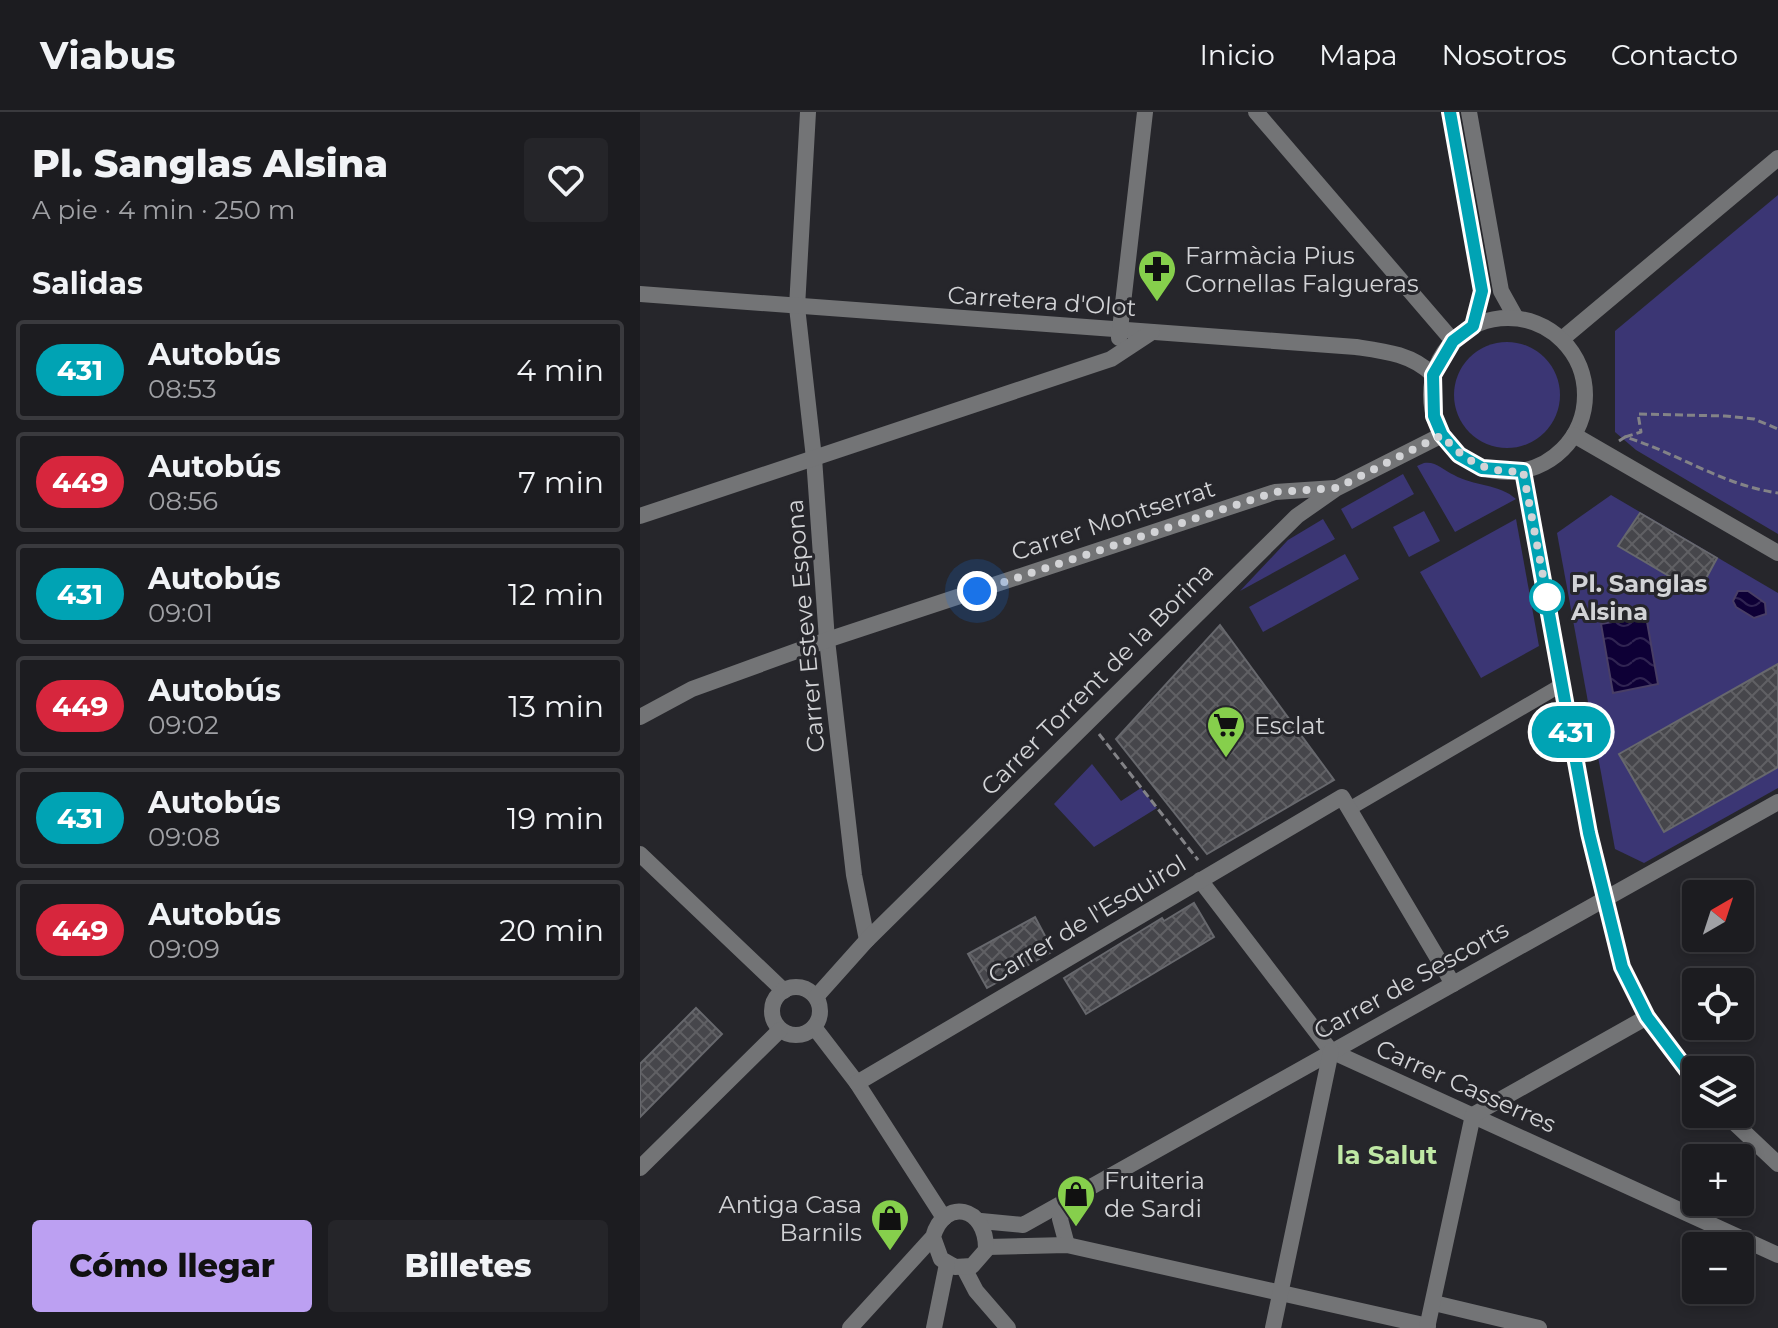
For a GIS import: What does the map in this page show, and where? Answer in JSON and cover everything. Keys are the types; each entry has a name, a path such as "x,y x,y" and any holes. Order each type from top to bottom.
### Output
{"street":[{"name":"Carrer Esteve Espona","path":"808,112 797,307 814,458 827,640 854,875 867,940"},
{"path":"1111,359 1122,331 1145,112"},
{"path":"1256,112 1453,341"},
{"path":"1450,112 1482,291 1473,326"},
{"path":"1469,112 1501,291 1516,318"},
{"path":"1562,339 1778,158"},
{"name":"Carretera d'Olot","path":"640,294 1379,350 1421,363 1433,375"},
{"path":"1516,318 1537,323 1562,339 1578,360 1585,391 1583,414 1574,435 1549,461 1523,471 1482,468 1459,455 1442,435 1432,406 1433,375 1453,341 1473,326 1496,319 1516,318"},
{"path":"640,516 1111,359 1152,332"},
{"name":"Carrer Torrent de la Borina","path":"816,997 867,940 1297,516 1337,488 1442,435"},
{"path":"1574,435 1778,553"},
{"path":"1523,471 1604,900 1622,967 1647,1017 1682,1064"},
{"name":"Carrer Montserrat","path":"640,717 692,689 827,640 1275,492 1337,488"},
{"path":"1453,984 1345,803 1563,684"},
{"name":"Carrer de Sescorts","path":"981,1221 1023,1225 1778,802"},
{"name":"Carrer de l'Esquirol","path":"857,1083 1200,880 1345,803"},
{"path":"640,854 784,991"},
{"name":"Carrer Casserres","path":"1200,880 1331,1051 1778,1255"},
{"path":"797,987 816,997 820,1016 814,1027 794,1036 780,1030 772,1009 784,991 797,987"},
{"path":"987,1247 1067,1245 1428,1327 1473,1115 1647,1017"},
{"path":"814,1027 857,1083 944,1218"},
{"path":"640,1168 780,1030"},
{"path":"1273,1328 1331,1051"},
{"path":"1740,1128 1778,1164"},
{"path":"1067,1245 1060,1219 1068,1200"},
{"path":"850,1328 933,1237 944,1218 952,1213 964,1213 981,1221 986,1229 987,1247 979,1261 956,1266"},
{"path":"933,1237 936,1253 956,1266 1008,1328"},
{"path":"934,1328 956,1266"},
{"path":"1434,1303 1539,1328"}],"path":[{"path":"1619,441 1641,432 1638,414 1754,419 1778,429"},
{"path":"1625,437 1671,451 1704,472 1730,482 1778,493"},
{"path":"1089,721 1198,861 1200,880"}],"shaded area":[{"path":"1778,195 1778,534 1636,450 1615,432 1615,331"},
{"path":"1507,342 1527,346 1544,358 1556,375 1560,395 1556,415 1544,432 1527,444 1507,448 1487,444 1470,432 1458,415 1454,395 1458,375 1470,358 1487,346"},
{"path":"1424,463 1436,465 1461,479 1502,490 1516,499 1455,532 1417,466"},
{"path":"1403,474 1414,494 1352,529 1341,509"},
{"path":"1611,495 1778,593 1778,788 1644,863 1615,849 1557,533"},
{"path":"1424,511 1440,541 1409,557 1393,527"},
{"path":"1323,519 1335,539 1240,591 1288,540"},
{"path":"1516,519 1539,646 1481,678 1420,572"},
{"path":"1345,554 1359,579 1263,632 1249,607"},
{"path":"1092,764 1121,801 1141,788 1157,808 1094,847 1054,804"}],"water":[{"path":"1738,591 1748,591 1765,603 1766,614 1754,618 1736,607 1733,601"},
{"path":"1646,616 1658,684 1613,693 1601,624"}],"building":[{"path":"1640,513 1717,558 1698,593 1618,546"},
{"name":"Esclat","path":"1220,625 1334,780 1207,854 1116,739"},
{"path":"1778,664 1778,767 1664,832 1619,754"},
{"path":"1194,903 1214,937 1086,1014 1064,978 1162,918 1164,921"},
{"path":"1035,917 1053,951 987,988 968,954"},
{"path":"696,1008 722,1034 640,1117 640,1064"}],"bus line":[{"name":"431","path":"1450,112 1482,291 1473,326 1453,341 1441,356 1433,375 1431,395 1434,416 1442,435 1459,455 1482,468 1523,471 1604,900 1622,967 1647,1017 1682,1067"}],"place":[{"name":"Farmàcia Pius Cornellas Falgueras","path":"1157,303"},
{"name":"Pl. Sanglas Alsina","path":"1547,597"},
{"name":"Esclat","path":"1226,759"},
{"name":"Fruiteria de Sardi","path":"1076,1228"},
{"name":"Antiga Casa Barnils","path":"890,1252"}],"district":[{"name":"la Salut","path":"1387,1155"}],"route":[{"path":"977,591 1275,492 1337,488 1442,435 1459,455 1482,468 1523,471 1547,597"}]}
